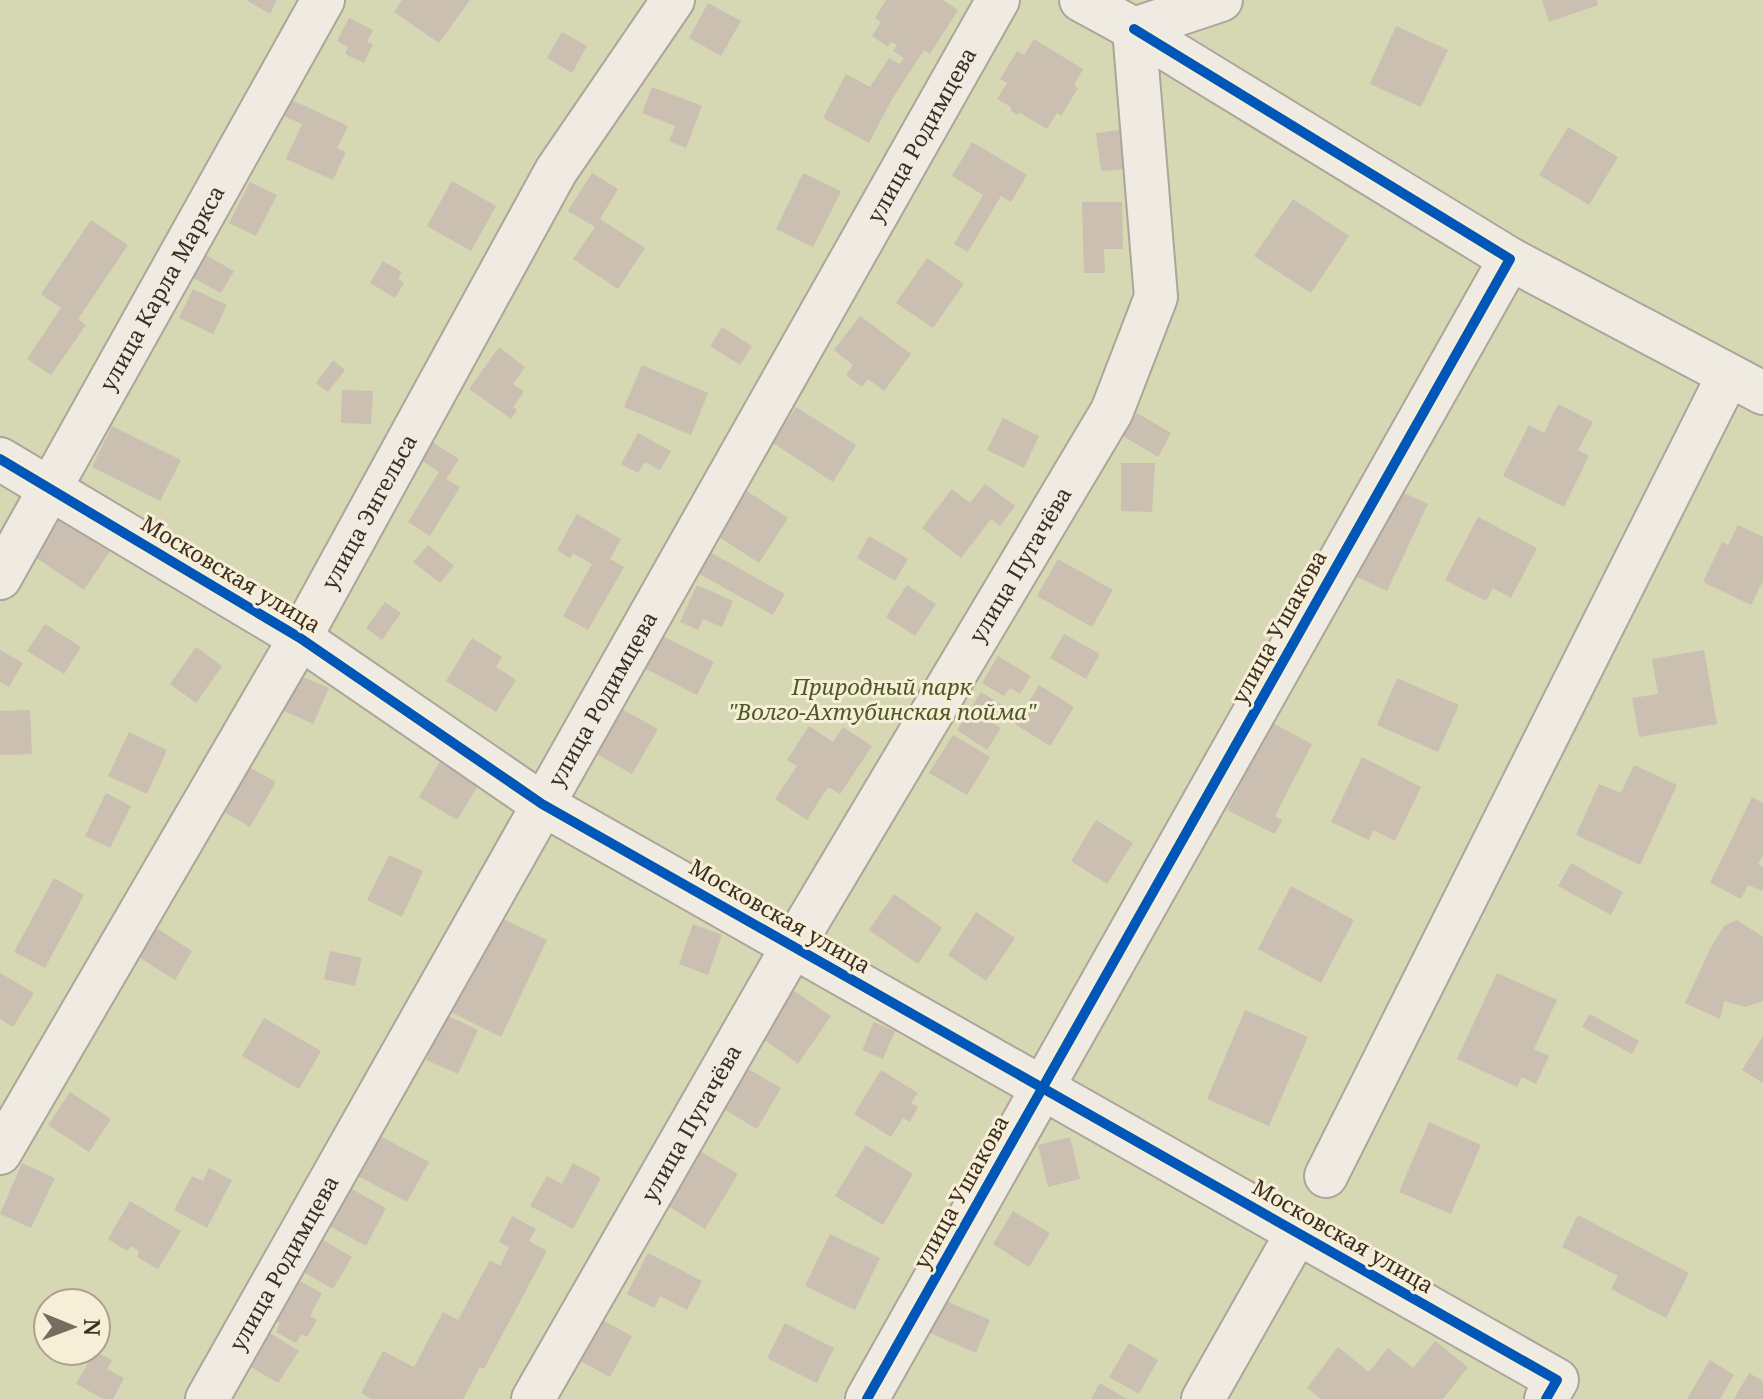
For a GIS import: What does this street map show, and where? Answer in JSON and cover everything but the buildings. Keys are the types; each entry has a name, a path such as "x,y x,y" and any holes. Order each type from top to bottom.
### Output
{"street":[{"name":"улица Карла Маркса","path":"0,578 323,0"},
{"name":"улица Энгельса","path":"0,1153 300,638 556,171 673,0"},
{"name":"улица Родимцева","path":"207,1399 998,0"},
{"path":"1081,0 1134,29 1510,259 1745,384 1326,1176"},
{"path":"1134,29 1221,0"},
{"name":"улица Пугачёва","path":"533,1399 793,946 1112,411 1156,297 1134,29"},
{"name":"улица Ушакова","path":"867,1399 1510,259"},
{"name":"Московская улица","path":"0,459 300,638 542,804 1297,1233 1551,1390"},
{"path":"1203,1399 1297,1233"}],"green space":[{"name":"Природный парк \"Волго-Ахтубинская пойма\"","path":"0,0 1763,0 1763,1399 0,1399"}],"cycle path":[{"path":"867,1399 1510,259 1134,29"},
{"path":"0,459 300,638 542,804 1557,1380 1546,1399"}]}
